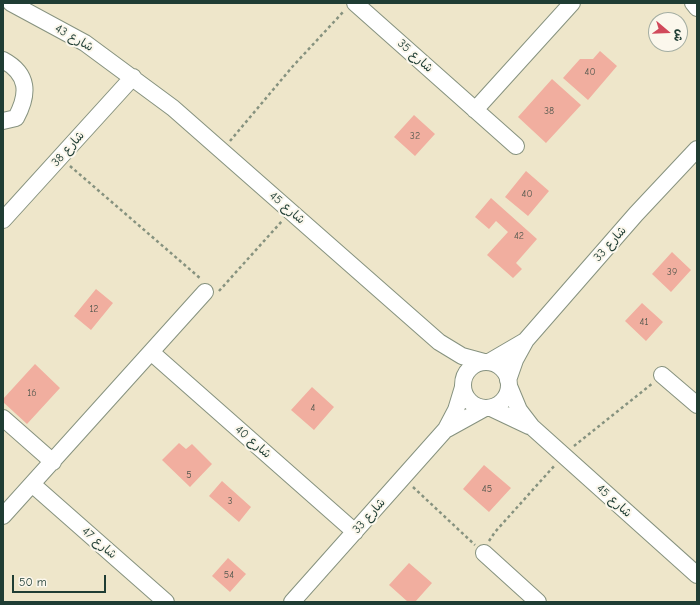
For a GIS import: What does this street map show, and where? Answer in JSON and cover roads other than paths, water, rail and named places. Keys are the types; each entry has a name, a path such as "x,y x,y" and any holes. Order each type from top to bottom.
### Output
{"street":[{"name":"شارع 43","path":"11,3 86,43 133,78"},
{"path":"475,110 572,3"},
{"path":"693,3 697,8"},
{"name":"شارع 35","path":"351,6 516,146"},
{"path":"3,122 16,118 23,105 22,77 19,71 7,62"},
{"name":"شارع 45","path":"133,78 173,108 439,342 458,354 486,362"},
{"name":"شارع 38","path":"3,220 133,78"},
{"name":"شارع 33","path":"508,383 515,360 526,340 602,253 694,158"},
{"path":"3,516 151,352 205,287"},
{"name":"شارع 33","path":"486,362 526,340"},
{"name":"شارع 45","path":"439,342 463,384"},
{"name":"شارع 40","path":"151,352 355,532"},
{"path":"486,362 499,366 508,383 505,397 497,406 488,408 472,404 464,394 463,384 468,370 478,363 486,362"},
{"path":"662,375 697,405"},
{"name":"شارع 45","path":"508,383 519,410 532,427 697,575"},
{"name":"شارع 33","path":"292,602 446,429 456,410 463,384"},
{"name":"شارع 45","path":"488,408 532,427"},
{"name":"شارع 33","path":"446,429 488,408"},
{"path":"3,418 53,462"},
{"name":"شارع 47","path":"32,484 166,602"},
{"path":"484,553 538,602"}]}
